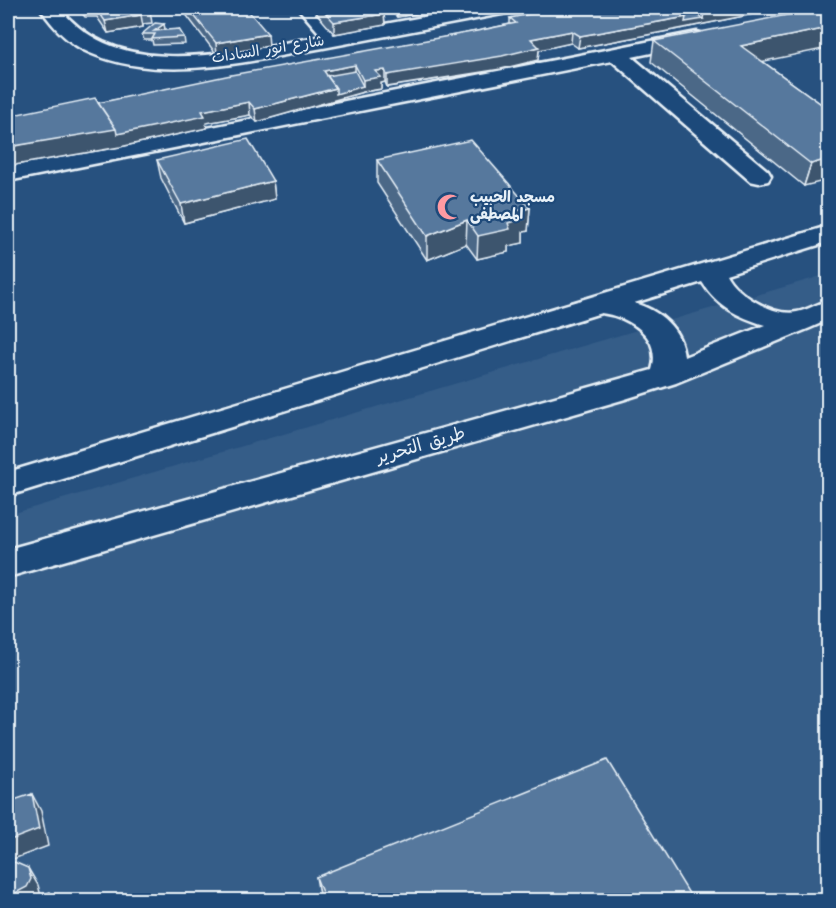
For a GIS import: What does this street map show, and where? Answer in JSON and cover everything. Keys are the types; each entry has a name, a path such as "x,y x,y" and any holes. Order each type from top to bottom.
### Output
{"street":[{"name":"شارع انور السادات","path":"50,8 78,40 106,53 145,59 185,61 224,58 502,8"},
{"path":"307,8 336,39"},
{"path":"8,174 717,34"},
{"path":"616,54 759,176"},
{"path":"8,484 828,234"},
{"path":"710,270 720,288 743,307 775,320 814,316"},
{"path":"600,304 616,305 630,310 655,325 669,345 671,356 665,376"},
{"name":"طريق التحرير","path":"8,563 665,376 814,316"}],"shaded area":[{"path":"828,274 828,900 8,900 8,515"}],"building":[{"path":"96,8 148,8 150,11 138,12 141,15 105,21"},
{"path":"188,8 246,8 268,34 216,43"},
{"path":"321,8 378,8 384,14 334,22"},
{"path":"582,8 673,8 686,17 580,36 572,31 531,39 539,47 502,56 387,75 385,70 375,71 381,77 363,80 355,65 324,71 336,88 255,109 249,102 202,111 205,116 117,134 98,103 231,75 516,23 510,18 545,11 549,13"},
{"path":"673,8 688,8 703,19 685,22 686,17"},
{"path":"696,8 730,8 704,13"},
{"path":"828,8 828,28 741,46 828,109 828,159 811,164 654,41"},
{"path":"155,23 164,24 154,31 179,29 184,37 152,39 155,34 142,34"},
{"path":"355,71 363,86 336,94 336,88 327,76"},
{"path":"95,98 116,129 8,147 8,116"},
{"path":"248,139 273,181 181,204 157,160"},
{"name":"مسجد الحبيب المصطفى","path":"471,140 530,208 514,211 524,219 508,223 510,229 478,236 467,220 427,236 377,160"},
{"path":"607,760 693,900 325,900 316,877"},
{"path":"32,794 39,829 8,841 8,802"},
{"path":"14,862 28,868 31,879 27,887 8,897 8,865"},
{"path":"50,892 52,900 28,900"}],"place":[{"name":"مسجد الحبيب المصطفى","path":"450,207"}]}
